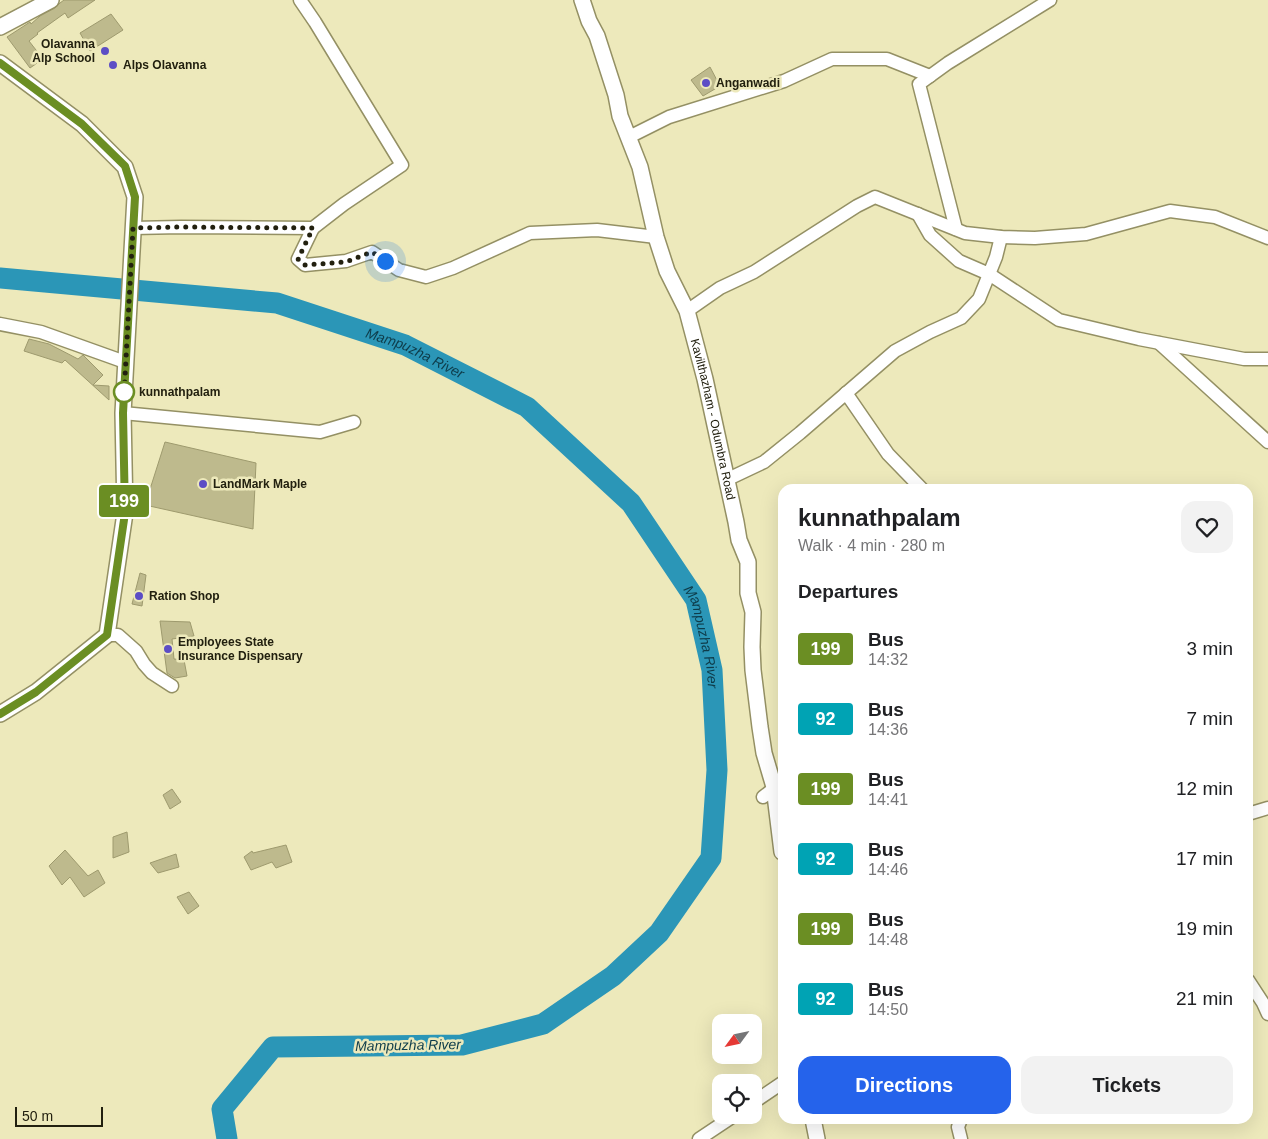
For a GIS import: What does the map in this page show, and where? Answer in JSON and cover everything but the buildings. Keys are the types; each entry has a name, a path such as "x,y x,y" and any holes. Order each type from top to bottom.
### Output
{"main road":[{"path":"0,27 51,0"},
{"name":"Kavilthazham - Odumbra Road","path":"582,0 589,21 597,36 616,95 620,116 640,167 656,237 667,271 687,311 705,379 739,540 748,562 748,593 753,612 753,670 764,753 773,788 778,824"},
{"path":"0,63 82,124 125,166 135,197 123,413 125,513 107,635 36,692 0,714"},
{"path":"814,1124 817,1139"}],"street":[{"path":"300,0 402,166 344,204 313,228 298,259 305,265 346,262 372,252 399,270 426,277 454,268 530,233 597,230 656,237"},
{"path":"956,229 919,84 948,63 1050,0"},
{"path":"629,137 669,117 784,81 832,59 887,59 930,76"},
{"path":"687,311 720,288 754,272 857,206 875,197 965,232 1001,237 1035,238 1086,234 1170,211 1215,217 1268,238"},
{"path":"918,214 930,235 960,261 989,274 1059,320 1158,343 1244,359 1268,359"},
{"path":"133,228 313,228"},
{"path":"726,480 764,462 895,351 961,318 979,299 996,257 1001,237"},
{"path":"0,324 42,332 125,362"},
{"path":"1158,343 1268,442"},
{"path":"846,393 888,454 917,484"},
{"path":"123,413 320,432 354,422"},
{"path":"107,635 118,635 136,651 152,673 172,686"},
{"path":"1253,812 1268,808"},
{"path":"1253,988 1268,1014"},
{"path":"762,1096 778,1085"},
{"path":"699,1139 722,1124"},
{"path":"959,1124 961,1139"}],"waterway":[{"name":"Mampuzha River","path":"0,278 277,303 405,345 527,407 631,503 696,600 712,670 717,770 711,858 659,933 613,976 543,1024 462,1045 273,1047 222,1109 227,1139"}],"bus line":[{"name":"199","path":"0,63 82,124 125,166 135,197 123,413 125,513 107,635 36,692 0,714"}],"place":[{"name":"Olavanna Alp School","path":"105,51"},
{"name":"Alps Olavanna","path":"113,65"},
{"name":"Anganwadi","path":"706,83"},
{"name":"kunnathpalam","path":"124,392"},
{"name":"LandMark Maple","path":"203,484"},
{"name":"Ration Shop","path":"139,596"},
{"name":"Employees State Insurance Dispensary","path":"168,649"}],"route":[{"path":"124,392 124,396 133,228 313,228 298,259 305,265 346,262 372,252 385,261"}]}
